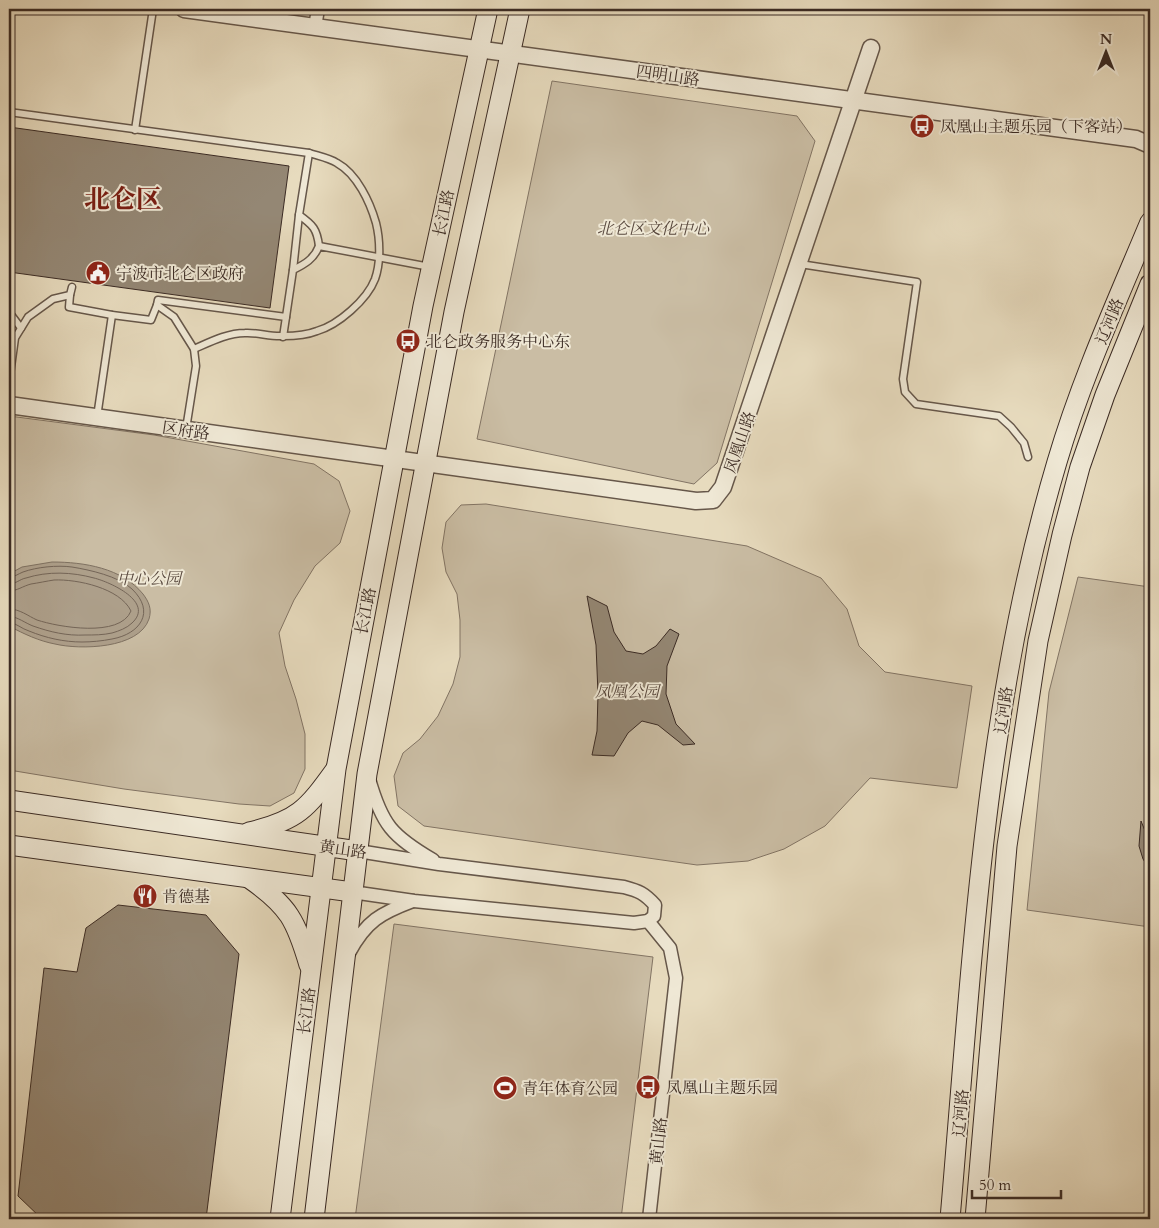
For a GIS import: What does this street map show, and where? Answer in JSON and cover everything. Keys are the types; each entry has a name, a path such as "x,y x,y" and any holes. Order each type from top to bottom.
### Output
{"main road":[{"name":"长江路","path":"280,1219 336,769 432,267 488,9"},
{"name":"长江路","path":"314,1219 367,774 454,312 520,9"},
{"name":"辽河路","path":"950,1219 983,844 1014,637 1038,530 1057,460 1082,387 1150,222"},
{"name":"辽河路","path":"975,1219 1007,846 1038,641 1062,535 1080,467 1105,395 1150,284"},
{"path":"241,834 278,825 290,819 303,810 336,769"},
{"name":"黄山路","path":"9,800 358,851"},
{"path":"9,845 352,892"},
{"path":"249,878 269,893 288,912 298,932 311,972"}],"street":[{"name":"四明山路","path":"184,9 1136,139 1150,144"},
{"path":"315,27 318,9"},
{"name":"凤凰山路","path":"364,454 696,501 713,500 723,487 871,48"},
{"name":"区府路","path":"9,405 364,454"},
{"path":"367,774 380,811 393,832 439,864"},
{"name":"黄山路","path":"358,851 439,864 624,888 641,892 655,905 654,916 648,921 670,948 676,978 649,1219"},
{"path":"352,892 414,901 634,923 648,921"},
{"path":"343,966 358,937 379,916 414,901"}],"lane":[{"path":"135,130 153,9"},
{"path":"9,112 308,154 337,163 352,175 365,196 373,215 379,234 379,256 375,280 346,316 317,331 283,336 245,333 224,337 194,349"},
{"path":"283,336 308,154"},
{"path":"293,270 308,263 315,256 319,246 318,234 313,225 299,215"},
{"path":"319,246 432,267"},
{"path":"798,264 917,282 903,379 906,392 916,404 999,416 1024,443 1028,457"},
{"path":"72,288 69,307 112,315 151,320 158,300 286,317"},
{"path":"9,382 15,338 28,316 53,299 70,295"},
{"path":"157,306 174,316 194,349 196,366 186,429"},
{"path":"9,312 21,328"},
{"path":"97,417 112,315"}],"green space":[{"name":"北仑区文化中心","path":"552,81 797,116 815,141 717,463 694,484 477,439"},
{"name":"中心公园","path":"9,416 154,435 314,464 339,481 350,511 340,543 315,566 294,600 279,633 285,666 305,734 305,769 294,793 270,806 239,804 124,789 9,770"},
{"name":"凤凰公园","path":"486,504 747,546 821,578 847,609 859,646 885,672 972,686 957,788 870,778 825,826 784,849 748,861 697,865 424,826 398,806 394,776 403,753 420,739 438,716 453,684 460,657 460,620 457,594 446,572 442,548 446,522 461,505"},
{"path":"1078,577 1150,587 1150,927 1027,910 1049,692"},
{"name":"青年体育公园","path":"394,924 653,957 621,1219 355,1219"}],"water":[{"path":"52,562 77,563 102,568 113,572 134,585 145,597 150,609 149,619 143,629 121,642 93,647 79,647 43,641 9,626 9,574 22,567"}],"building":[{"path":"9,127 289,166 270,308 9,272"},
{"path":"587,596 607,606 614,632 626,651 643,654 656,646 670,629 679,634 667,666 666,694 676,724 695,744 683,745 658,725 642,721 628,733 614,756 592,755 597,731 598,694 596,645"},
{"path":"1141,821 1150,843 1150,870 1143,859 1139,846"},
{"path":"118,905 206,915 239,954 206,1219 42,1219 18,1196 44,968 77,972 86,928"}],"place":[{"name":"凤凰山主题乐园（下客站）","path":"922,126"},
{"name":"宁波市北仑区政府","path":"98,273"},
{"name":"北仑政务服务中心东","path":"408,341"},
{"name":"肯德基","path":"145,896"},
{"name":"凤凰山主题乐园","path":"648,1087"},
{"name":"青年体育公园","path":"505,1088"}],"district":[{"name":"北仑区","path":"123,199"}]}
